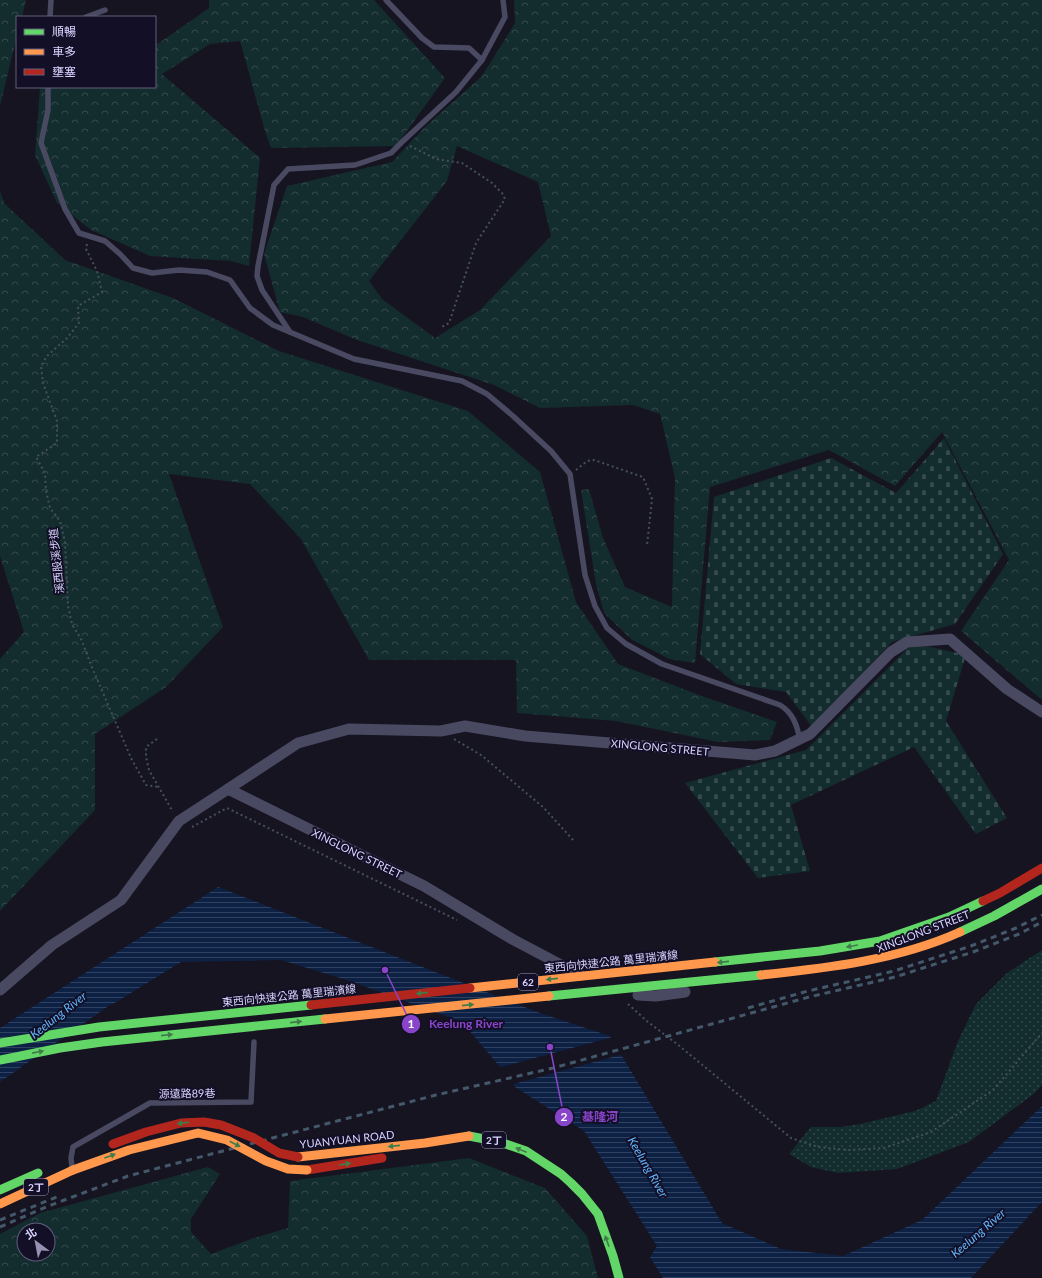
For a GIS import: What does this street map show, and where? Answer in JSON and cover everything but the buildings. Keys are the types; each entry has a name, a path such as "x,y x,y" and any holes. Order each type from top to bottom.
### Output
{"main road":[{"name":"東西向快速公路 萬里瑞濱線","path":"0,1043 99,1027 820,951 880,941 949,917 1000,893 1042,868"},
{"name":"62","path":"0,1060 60,1048 102,1042 805,970 882,957 945,939 1004,911 1042,889"},
{"name":"YUANYUAN ROAD","path":"105,1146 146,1132 181,1123 204,1122 221,1125 254,1138 279,1153 298,1156 467,1136 500,1142 526,1151 561,1174 582,1194 598,1214 619,1278"},
{"name":"YUANYUAN ROAD","path":"0,1204 73,1170 129,1150 198,1133 227,1140 266,1161 288,1168 307,1170 390,1157"},
{"path":"413,1154 436,1150"},
{"path":"67,1160 84,1154"},
{"name":"2丁","path":"0,1190 49,1168"},
{"path":"560,1186 567,1190 572,1196"},
{"path":"591,1221 598,1242"}],"street":[{"name":"XINGLONG STREET","path":"0,990 52,945 121,900 179,821 298,743 349,729 441,732 465,726 525,736 755,755 775,751 800,740 816,730 891,652 907,642 950,639 1007,689 1042,712"},
{"name":"XINGLONG STREET","path":"228,789 424,886 512,939 616,994 656,996 811,973 940,926 1024,888 1042,877"}],"lane":[{"path":"50,16 51,0"},
{"path":"386,0 422,38 434,47 469,48 482,60"},
{"path":"290,332 262,290 257,276 274,185 288,169 355,164 392,153 456,92 482,60 505,17 503,0"},
{"path":"89,16 105,10"},
{"path":"48,88 48,110 41,143 65,209 79,233 105,241 133,268 152,273 179,270 207,272 230,280 250,308 273,325 354,359 462,381 487,394 551,451 570,474 585,575 595,606 607,628 626,644 662,664 780,705 791,714 800,740"},
{"name":"源遠路89巷","path":"67,1160 73,1147 150,1103 251,1102 254,1042"},
{"path":"67,1160 73,1170"}],"path":[{"path":"402,142 436,158 462,163 492,183 502,193 505,199 476,243 449,323 440,328"},
{"name":"溪西股溪步道","path":"87,236 86,250 97,271 102,292 78,306 79,323 47,356 41,366 43,383 57,421 57,443 36,457 45,473 46,491 50,508 60,521 64,542 68,606 72,624 82,641 131,758 142,779 146,785 159,787"},
{"path":"570,474 588,461 594,460 643,477 652,499 647,545"},
{"path":"441,732 481,755 543,807 574,841"},
{"path":"157,739 146,747 146,757 149,770 179,821"},
{"path":"187,830 227,808 459,921"},
{"path":"616,994 648,1022 791,1138 818,1147 849,1150 884,1148 931,1132 993,1090 1042,1032"}],"green space":[{"path":"0,0 26,0 22,16 16,16 16,40 0,106"},
{"path":"209,0 374,0 445,78 396,146 271,148 240,41 210,44 162,74 260,158 249,266 231,261 150,256 91,230 57,203 35,155 40,88 156,88 156,44 209,8"},
{"path":"514,0 1042,0 1042,700 961,631 1009,560 942,432 895,486 829,450 710,487 695,663 669,659 631,639 604,613 596,584 581,490 589,489 603,538 625,587 672,607 675,478 660,414 633,405 540,408 494,385 357,340 303,317 280,312 264,254 287,186 392,162 424,128 482,76 515,23","holes":["457,146 538,182 551,236 480,310 435,338 382,299 369,281 447,181"]},
{"path":"0,191 4,203 65,260 173,298 279,351 468,411 540,472 576,602 618,664 699,695 777,722 770,740 718,742 616,721 517,713 516,660 369,660 301,539 250,484 169,474 223,627 166,687 95,734 95,810 0,911 0,659 24,632 0,556"},
{"path":"944,438 1003,554 955,624 892,642 812,727 786,692 736,684 700,654 714,497 831,458 896,493"},
{"path":"913,643 966,655 946,721 1007,818 976,834 914,747 791,805 810,871 758,878 685,783 806,750"},
{"path":"1042,950 1042,1085 1035,1093 969,1142 897,1169 838,1173 811,1167 789,1154 811,1127 841,1127 860,1124 915,1111 936,1101 958,1041 976,1004 1007,973"},
{"path":"469,1158 545,1188 587,1236 598,1278 0,1278 0,1234 16,1226 16,1262 56,1262 56,1222 23,1222 40,1213 208,1167 220,1174 191,1219 191,1232 211,1254 251,1239 288,1228 290,1181"}],"water":[{"path":"218,887 540,1013 610,1036 722,1223 781,1249 843,1256 922,1220 1042,1106 1042,1202 971,1278 663,1278 650,1257 657,1246 584,1131 515,1087 462,1022 350,981 281,960 181,962 110,1005 0,1082 0,1028"}],"pier":[{"path":"613,1037 623,1054 510,1085 498,1068"}],"railway":[{"path":"748,1008 808,991 894,971 971,946 1016,928 1042,915"},
{"path":"0,1227 46,1207 128,1176 436,1095 553,1068 809,997 895,977 973,952 1019,934 1042,922"},
{"path":"0,1220 59,1196"}],"traffic: fast":[{"path":"960,932 994,916 1042,889"},
{"path":"715,962 820,951 880,941 949,917 983,901"},
{"path":"549,996 761,975"},
{"path":"0,1043 99,1027 311,1005"},
{"path":"0,1060 60,1048 102,1042 325,1019"},
{"path":"469,1136 500,1142 526,1151 561,1174 571,1183 598,1214 619,1278"},
{"path":"0,1190 38,1173"}],"traffic: slow":[{"path":"761,975 837,966 887,956 912,950 960,932"},
{"path":"470,988 715,962"},
{"path":"325,1019 549,996"},
{"path":"73,1170 129,1150 198,1133 227,1140 266,1161 288,1169 307,1170"},
{"path":"298,1157 425,1143 469,1136"},
{"path":"0,1204 73,1170"}],"traffic: jam":[{"path":"983,901 1000,893 1042,868"},
{"path":"311,1005 470,988"},
{"path":"113,1144 146,1132 181,1123 204,1122 221,1125 254,1138 279,1153 298,1157"},
{"path":"307,1170 382,1158"}],"place":[{"name":"Keelung River","path":"385,970"},
{"name":"基隆河","path":"550,1047"}]}
